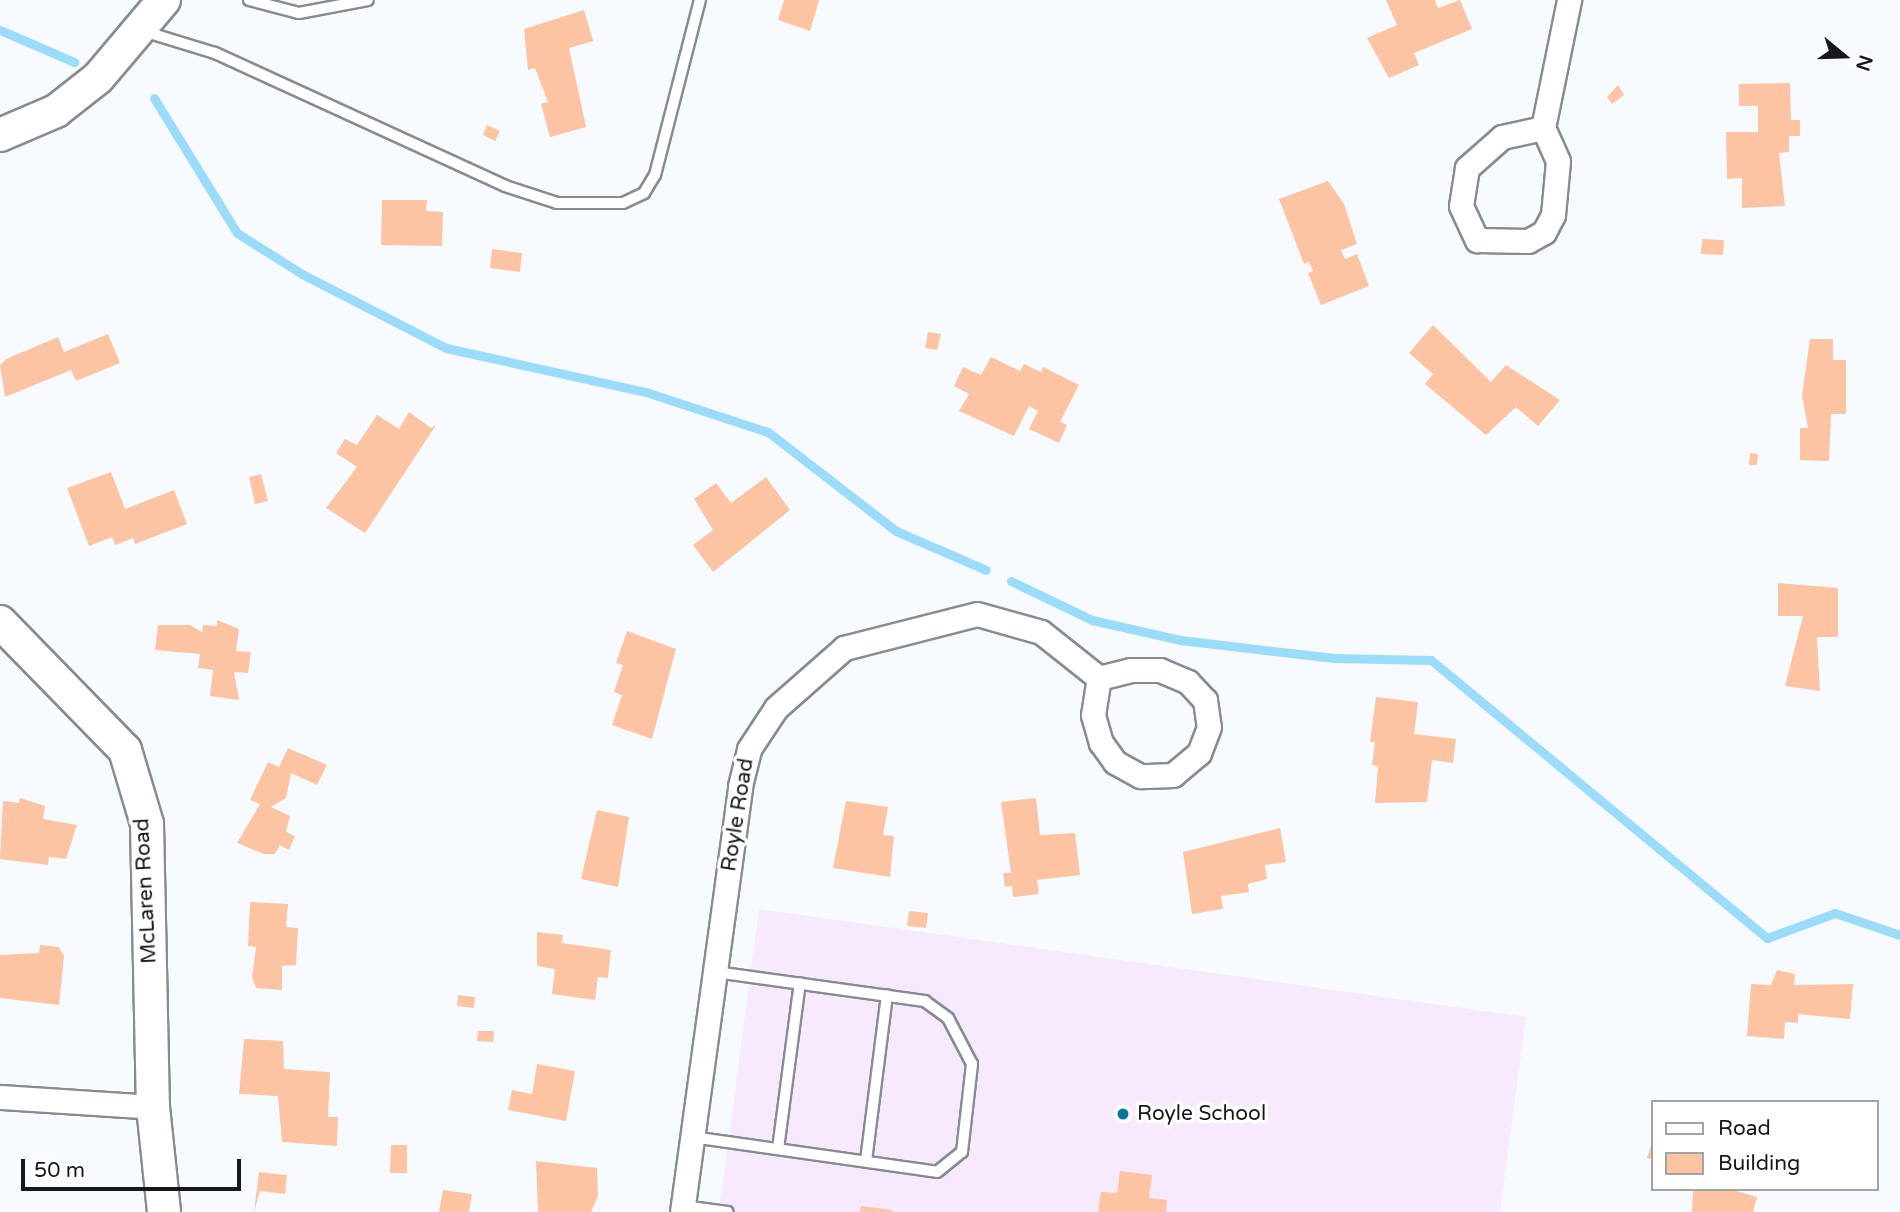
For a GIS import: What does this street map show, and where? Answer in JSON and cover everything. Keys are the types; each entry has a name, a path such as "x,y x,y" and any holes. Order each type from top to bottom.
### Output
{"street":[{"path":"0,135 56,111 140,30 164,0"},
{"path":"1543,128 1502,136 1467,168 1461,206 1477,240 1512,245 1544,232 1560,178 1543,128 1569,0"},
{"name":"Royle Road","path":"683,1209 749,749 776,708 844,648 977,614 1041,632 1099,678"},
{"name":"McLaren Road","path":"0,622 125,750 147,824 153,1107 164,1212"},
{"path":"1160,670 1188,682 1205,700 1209,727 1199,753 1173,775 1140,776 1115,762 1093,715 1099,678 1160,670"},
{"path":"0,1097 153,1107"}],"lane":[{"path":"249,0 299,13 368,0"},
{"path":"140,30 215,53 505,186 557,203 623,203 644,193 655,175 700,0"},
{"path":"692,1137 937,1172 962,1152 972,1064 964,1041 948,1018 925,1001 715,972"},
{"path":"778,1149 800,983"},
{"path":"866,1161 887,995"},
{"path":"683,1209 728,1212"}],"shaded area":[{"name":"Royle School","path":"759,909 1526,1017 1500,1212 719,1212"}],"building":[{"path":"784,0 819,0 810,31 778,20"},
{"path":"1386,0 1435,0 1438,8 1460,0 1472,29 1414,53 1419,65 1389,78 1367,38 1397,25"},
{"path":"584,10 593,41 569,48 586,127 550,137 541,104 548,102 535,68 528,70 524,29"},
{"path":"1790,83 1791,120 1800,120 1800,136 1789,136 1789,152 1779,153 1785,206 1742,208 1742,178 1727,179 1726,132 1758,132 1758,106 1739,106 1739,84"},
{"path":"1618,85 1624,95 1612,104 1607,97"},
{"path":"487,125 500,131 495,141 483,135"},
{"path":"1328,181 1344,204 1357,244 1341,250 1345,259 1357,254 1369,286 1321,305 1308,273 1313,271 1309,262 1304,264 1279,199"},
{"path":"382,200 427,200 426,211 443,212 442,246 381,245"},
{"path":"1702,239 1724,240 1723,255 1701,254"},
{"path":"492,249 522,253 520,272 490,268"},
{"path":"1433,325 1491,382 1506,365 1560,400 1538,426 1516,407 1486,435 1425,384 1433,374 1409,353"},
{"path":"928,332 941,334 937,350 925,348"},
{"path":"108,334 120,363 76,381 71,370 5,397 0,365 6,359 58,337 64,352"},
{"path":"1810,339 1833,339 1833,360 1846,360 1846,414 1831,414 1829,461 1800,460 1800,428 1808,428 1802,395"},
{"path":"991,357 1020,371 1024,364 1041,372 1043,367 1079,385 1060,422 1067,425 1059,443 1029,429 1038,411 1029,406 1014,436 959,411 969,394 954,386 963,367 981,375"},
{"path":"409,412 431,428 436,425 365,533 326,508 357,467 336,453 345,439 357,445 377,415 399,429"},
{"path":"1750,453 1758,454 1757,465 1749,465"},
{"path":"111,472 125,509 174,490 187,524 135,544 133,538 115,545 112,537 89,546 67,488"},
{"path":"261,474 268,501 255,504 249,477"},
{"path":"766,477 790,510 713,572 693,545 713,530 694,499 716,483 731,503"},
{"path":"1778,583 1838,588 1838,637 1817,637 1820,691 1785,686 1803,616 1778,616"},
{"path":"217,620 239,629 236,651 251,652 248,673 234,672 239,700 210,696 213,670 198,668 200,654 155,650 158,625 190,625 202,632 203,625 217,626"},
{"path":"627,631 676,649 652,739 612,725 622,695 614,692 623,665 616,663"},
{"path":"1376,697 1418,702 1414,734 1456,739 1453,763 1432,760 1427,802 1375,803 1378,766 1372,765 1375,742 1370,742"},
{"path":"288,748 327,765 317,785 291,773 286,798 271,807 290,816 286,832 295,836 289,850 280,845 275,854 264,854 237,843 260,804 250,800 268,762 279,767"},
{"path":"20,798 45,806 43,819 77,825 66,859 49,857 48,865 0,859 3,801 19,803"},
{"path":"1036,798 1040,835 1075,833 1080,875 1037,880 1039,894 1013,897 1012,886 1005,887 1003,873 1011,873 1001,802"},
{"path":"846,801 888,807 883,835 894,836 890,877 833,868"},
{"path":"597,810 629,817 618,887 581,879"},
{"path":"1280,828 1286,862 1265,865 1267,879 1248,884 1249,892 1221,896 1223,909 1192,914 1183,852"},
{"path":"250,902 288,904 286,927 298,928 296,965 282,966 282,990 256,988 252,977 256,947 248,946"},
{"path":"909,911 928,913 926,928 907,926"},
{"path":"537,932 563,935 562,943 611,950 608,978 598,977 595,1000 552,994 555,969 537,966"},
{"path":"40,945 59,947 64,956 59,1005 0,998 0,955 39,953"},
{"path":"1777,970 1795,974 1794,985 1853,984 1850,1019 1798,1014 1798,1023 1785,1022 1784,1039 1747,1036 1751,984 1771,985"},
{"path":"458,995 475,997 474,1008 457,1006"},
{"path":"478,1031 494,1031 493,1042 477,1041"},
{"path":"244,1039 283,1041 284,1069 330,1072 328,1117 338,1117 337,1146 282,1142 278,1096 239,1094"},
{"path":"537,1064 575,1071 566,1121 508,1110 512,1090 532,1094"},
{"path":"1652,1143 1652,1159 1647,1158"},
{"path":"391,1145 407,1145 407,1173 390,1173"},
{"path":"536,1161 597,1168 598,1196 591,1212 538,1212"},
{"path":"1120,1171 1152,1175 1149,1198 1167,1200 1166,1212 1098,1212 1101,1192 1117,1193"},
{"path":"259,1172 287,1175 285,1194 260,1191 254,1212"},
{"path":"443,1190 472,1194 469,1212 439,1212"},
{"path":"1693,1191 1737,1191 1757,1197 1753,1212 1692,1212"},
{"path":"861,1206 892,1210 892,1212 860,1212"}],"waterway":[{"path":"0,30 74,62"},
{"path":"154,98 237,233 302,274 446,348 646,392 768,432 896,531 986,570"},
{"path":"1011,581 1092,620 1180,640 1334,658 1431,660 1767,938 1835,913 1900,935"}],"place":[{"name":"Royle School","path":"1123,1114"}]}
